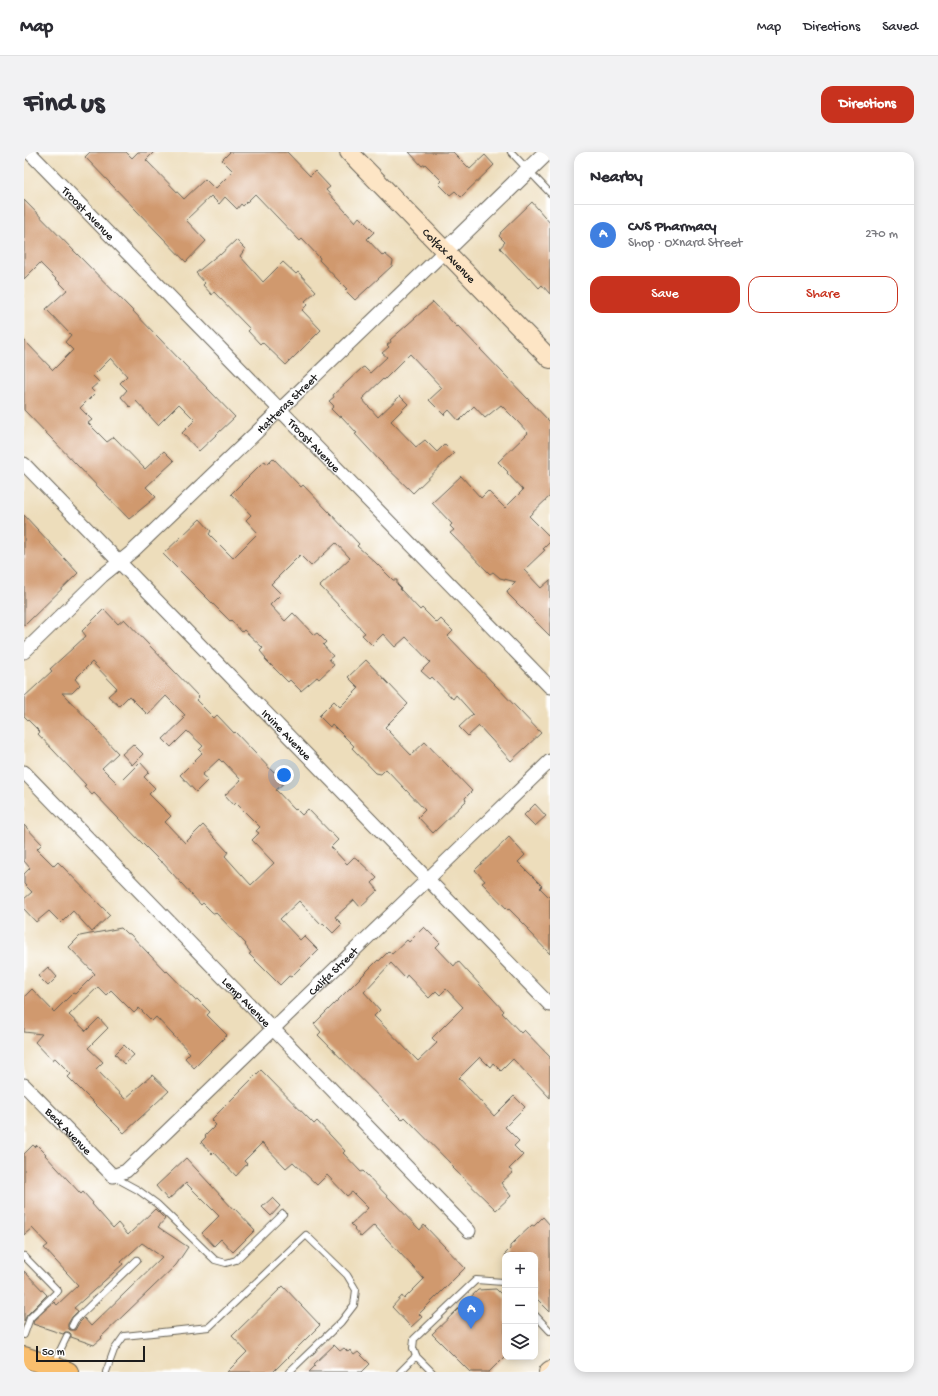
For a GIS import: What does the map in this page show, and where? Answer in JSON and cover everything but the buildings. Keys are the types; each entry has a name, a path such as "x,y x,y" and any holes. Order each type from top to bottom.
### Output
{"main road":[{"name":"Colfax Avenue","path":"349,152 550,359"},
{"path":"24,1357 60,1369"}],"street":[{"name":"Troost Avenue","path":"29,152 550,687"},
{"name":"Hatteras Street","path":"24,652 102,576 133,551 547,152"},
{"name":"Irvine Avenue","path":"24,464 550,1004"},
{"name":"Califa Street","path":"113,1176 126,1171 550,761"},
{"name":"Lemp Avenue","path":"24,772 469,1231"},
{"name":"Beck Avenue","path":"24,1085 113,1176"}],"lane":[{"path":"511,152 550,193"},
{"path":"113,1176 138,1190 157,1204 215,1260 226,1263 236,1260 283,1214"},
{"path":"106,1372 114,1350 124,1336 209,1327 306,1235 347,1274 356,1290 354,1305 341,1322 289,1372"},
{"path":"24,1256 58,1291 30,1318 24,1335"},
{"path":"72,1326 75,1320 137,1260"},
{"path":"432,1372 416,1356 413,1348 414,1339 476,1280 502,1282"},
{"path":"538,1318 550,1331"},
{"path":"60,1369 67,1336"},
{"path":"400,1372 416,1356"}],"place":[{"name":"CVS Pharmacy","path":"471,1329"}]}
